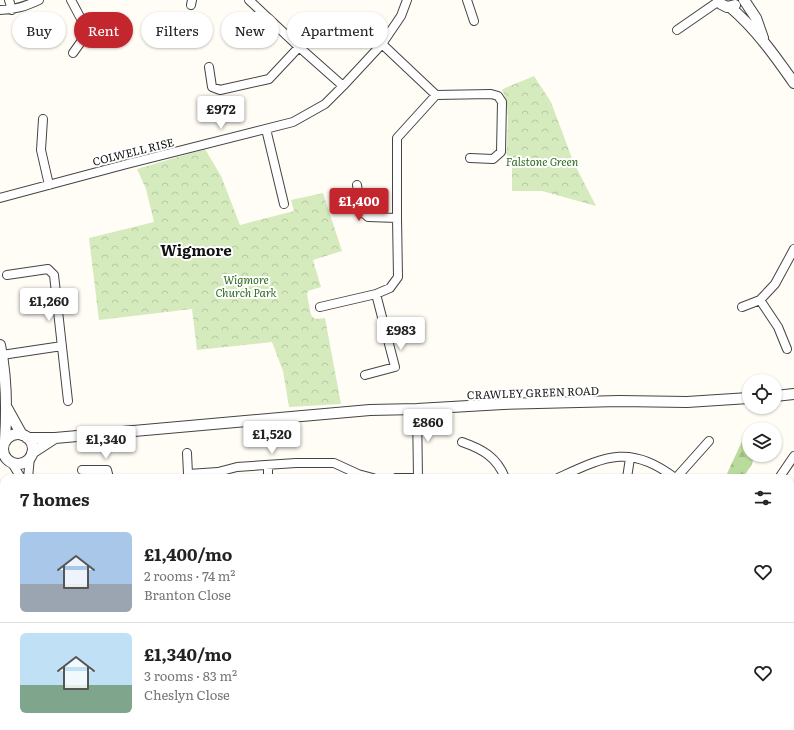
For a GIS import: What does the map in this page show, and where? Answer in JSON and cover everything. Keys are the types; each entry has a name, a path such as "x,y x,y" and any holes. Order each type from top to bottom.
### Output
{"street":[{"path":"10,0 12,10"},
{"path":"0,10 12,10 39,0"},
{"path":"70,0 77,12"},
{"name":"COLWELL RISE","path":"388,36 402,16 407,0"},
{"path":"467,0 474,21"},
{"path":"677,30 719,0 723,6 730,7 736,4 739,0"},
{"path":"744,0 756,18 765,42"},
{"path":"254,1 287,35"},
{"path":"730,7 765,42 794,83"},
{"path":"73,53 77,48"},
{"path":"208,67 212,87 220,90 269,79 298,48"},
{"path":"300,48 343,86"},
{"name":"COLWELL RISE","path":"0,198 293,122 325,104 378,48"},
{"path":"386,48 436,95 491,94 498,96 502,102 501,152 493,159 470,158"},
{"path":"320,307 376,294 390,288 398,276 397,138 436,95"},
{"path":"43,119 41,150 49,185"},
{"path":"266,129 284,204"},
{"path":"357,185 361,211 368,217 397,218"},
{"path":"742,307 760,300 775,284 794,249"},
{"path":"7,275 48,269 54,275 68,401"},
{"path":"364,375 395,367 376,294"},
{"path":"760,300 778,327 787,350"},
{"path":"18,474 7,461 3,451 7,408 1,358 62,346"},
{"path":"782,395 794,394"},
{"name":"CRAWLEY GREEN ROAD","path":"25,436 55,438 370,410 503,404 619,401 687,402 742,398"},
{"path":"7,408 32,445 29,474"},
{"path":"417,409 418,474"},
{"path":"3,444 13,435 25,436"},
{"name":"CRAWLEY GREEN ROAD","path":"31,455 55,438"},
{"path":"680,474 709,441"},
{"path":"462,442 478,447 489,455 501,467 504,474"},
{"path":"187,453 188,474"},
{"path":"7,461 16,464 24,462 31,455"},
{"path":"567,474 598,461 616,456 647,460 670,474"},
{"path":"782,474 794,456"},
{"path":"627,474 630,458"},
{"path":"203,474 218,472 238,466 296,463 334,463 353,474"},
{"path":"268,465 268,474"},
{"path":"82,470 107,470 108,474"}],"green space":[{"name":"Falstone Green","path":"534,76 551,102 573,161 596,206 542,191 512,191 512,163 506,153 508,111 502,90"},
{"name":"Wigmore Church Park","path":"205,149 221,176 240,225 294,211 291,200 323,193 342,251 313,260 321,287 308,291 307,294 311,315 315,319 325,318 341,404 289,407 283,371 272,342 197,350 192,309 99,320 89,238 154,222 146,189 137,169"},
{"path":"742,441 742,462 752,462 752,464 746,474 727,474"}],"district":[{"name":"Wigmore","path":"196,249"}]}
